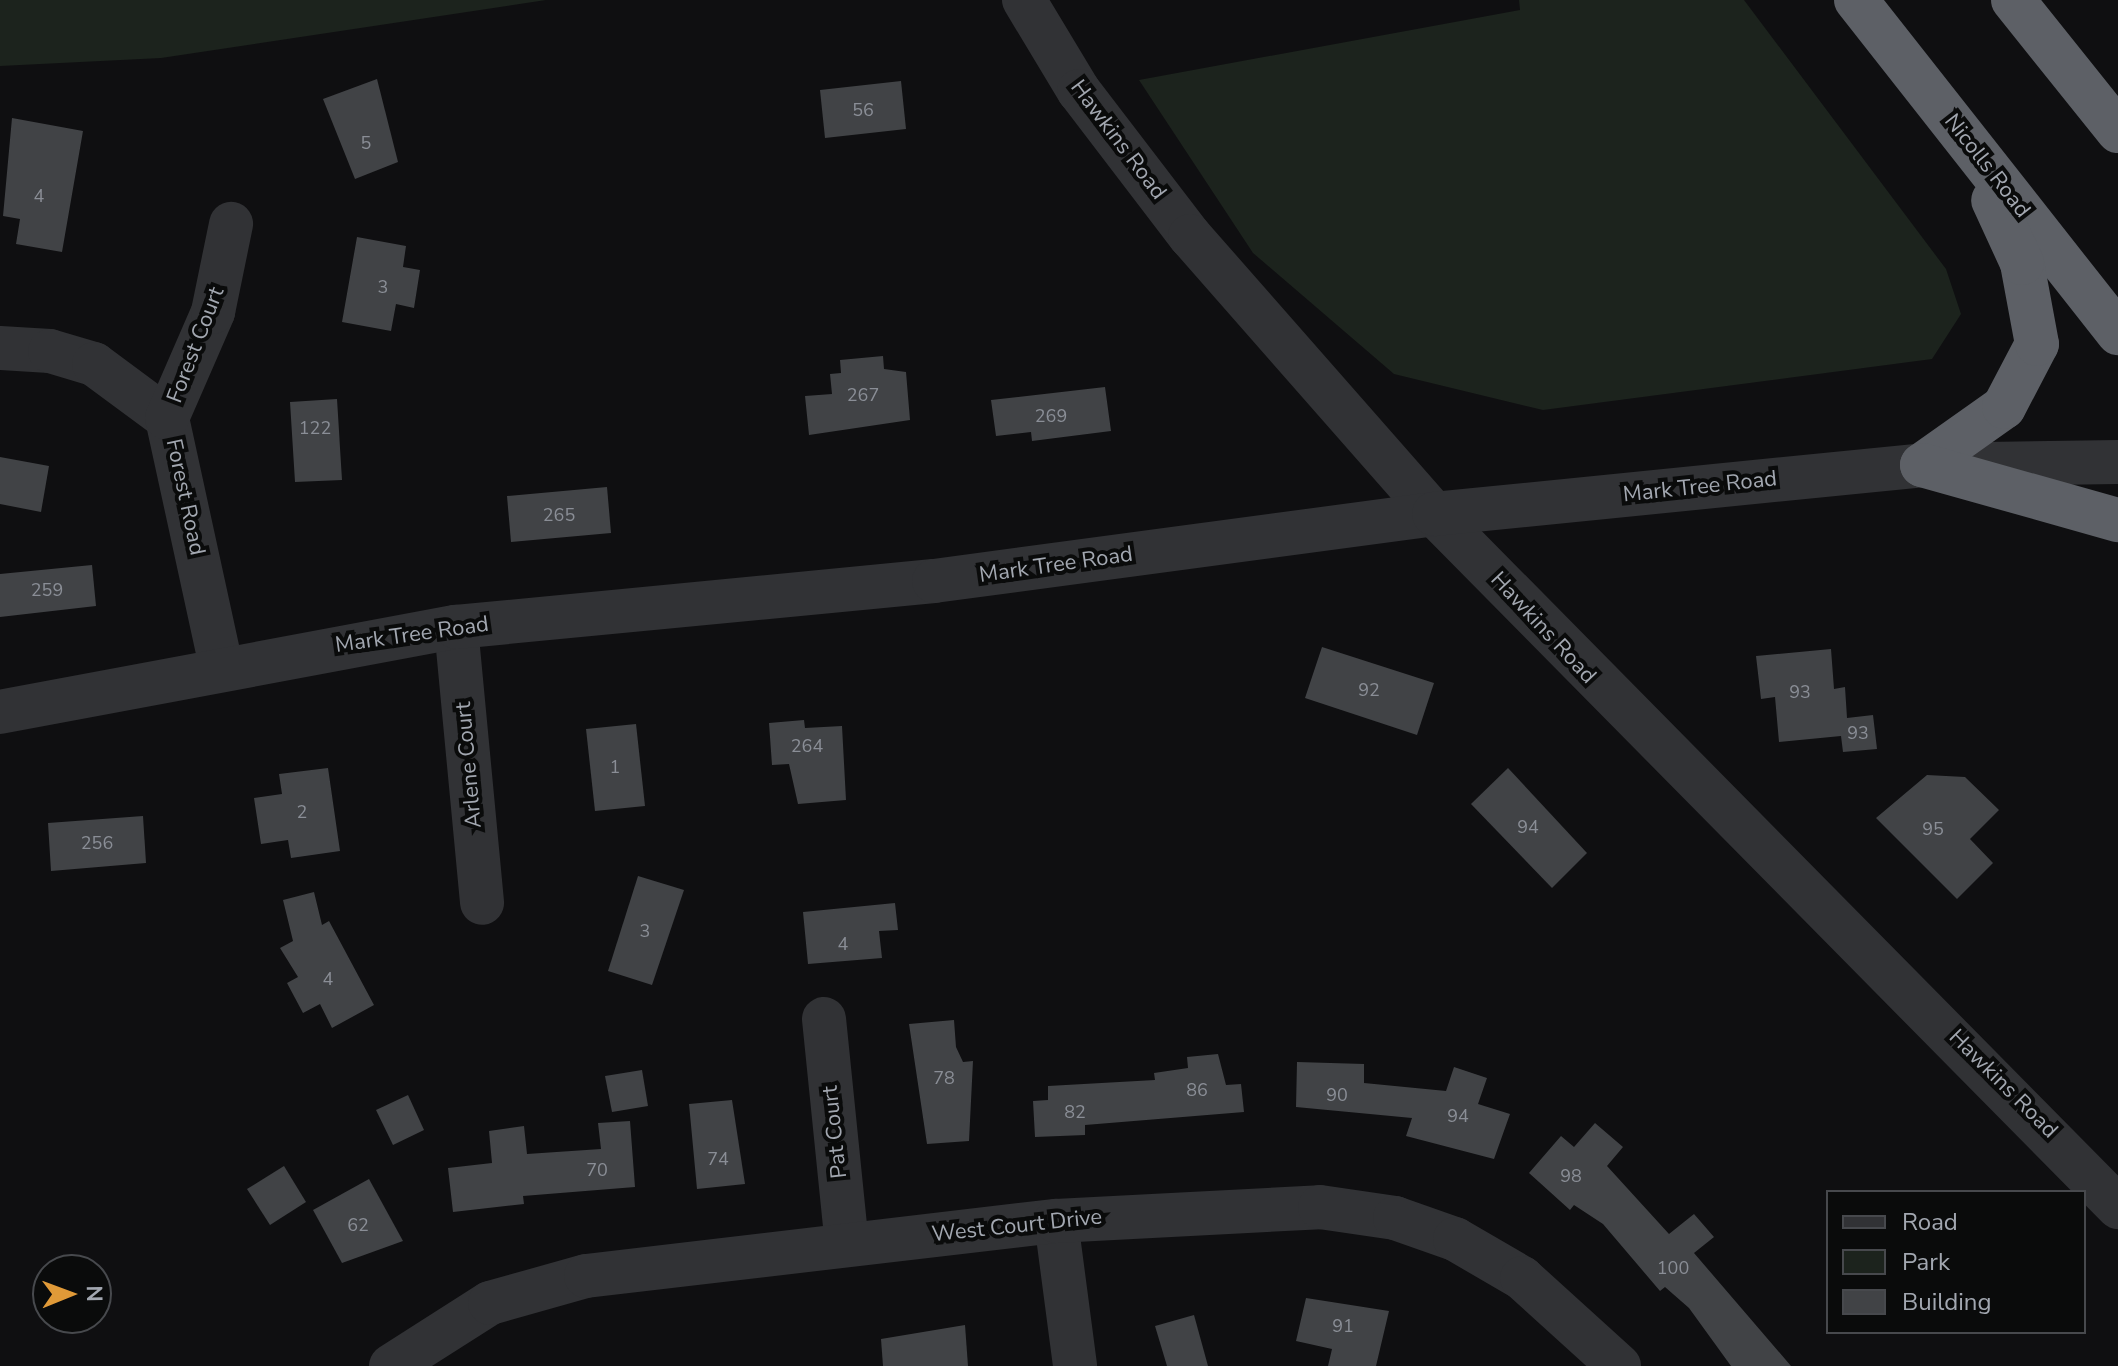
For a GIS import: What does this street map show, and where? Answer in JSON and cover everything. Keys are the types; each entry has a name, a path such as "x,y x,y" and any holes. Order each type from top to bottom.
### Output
{"highway":[{"name":"Nicolls Road","path":"1856,0 2118,333"},
{"path":"2013,0 2111,119"},
{"path":"1922,465 2004,407 2037,344 2022,263 1965,139"},
{"path":"1922,465 2118,520"}],"street":[{"name":"Hawkins Road","path":"1024,0 1079,91 1190,236 1434,514 2118,1207"},
{"name":"Forest Court","path":"167,418 213,312 231,224"},
{"name":"Forest Road","path":"0,348 50,351 94,364 167,418 221,665"},
{"name":"Mark Tree Road","path":"0,712 221,665 456,627 934,581 1434,514 1922,465 2118,462"},
{"name":"Arlene Court","path":"456,627 482,903"},
{"name":"Pat Court","path":"824,1019 847,1244"},
{"name":"West Court Drive","path":"391,1366 444,1326 532,1288 847,1244 1213,1207 1320,1207 1395,1218 1455,1239 1522,1278 1619,1366"},
{"path":"1056,1221 1075,1366"}],"green space":[{"path":"0,0 546,0 161,58 0,66"},
{"path":"1519,0 1744,0 1946,269 1961,314 1932,359 1543,410 1394,374 1253,253 1139,80 1520,10"}],"building":[{"path":"377,79 398,162 355,179 323,99"},
{"path":"901,81 906,129 825,138 820,90"},
{"path":"12,118 83,131 62,252 16,244 20,219 3,216"},
{"path":"357,237 406,246 403,267 420,270 414,308 396,304 391,331 342,322"},
{"path":"883,356 884,369 906,372 910,420 809,435 805,396 832,394 830,374 841,373 840,360"},
{"path":"1105,387 1111,431 1032,441 1031,432 996,436 991,400"},
{"path":"337,399 342,480 295,482 290,402"},
{"path":"0,457 49,466 41,512 0,504"},
{"path":"607,487 611,533 511,542 507,496"},
{"path":"92,565 96,606 0,617 0,574"},
{"path":"1322,647 1434,683 1417,735 1305,698"},
{"path":"1831,649 1834,689 1845,687 1847,718 1873,715 1877,749 1843,752 1841,736 1779,742 1775,697 1761,699 1756,656"},
{"path":"804,720 805,728 842,726 846,800 798,804 789,764 772,765 769,723"},
{"path":"636,724 645,806 595,811 586,729"},
{"path":"328,768 340,851 291,858 288,840 261,844 254,798 282,794 279,774"},
{"path":"1508,768 1587,853 1552,888 1471,804"},
{"path":"1927,775 1965,777 1999,810 1970,839 1993,863 1957,899 1876,818"},
{"path":"143,816 146,863 51,871 48,823"},
{"path":"638,876 684,890 652,985 608,971"},
{"path":"314,892 322,925 329,921 374,1005 332,1028 320,1004 303,1013 287,983 298,977 280,948 293,941 283,900"},
{"path":"895,903 898,930 879,931 882,958 808,964 803,912"},
{"path":"954,1020 956,1047 963,1062 973,1061 969,1141 927,1144 909,1024"},
{"path":"1218,1054 1226,1085 1241,1084 1244,1112 1085,1125 1085,1135 1035,1137 1033,1101 1048,1100 1048,1086 1155,1080 1154,1073 1188,1068 1187,1057"},
{"path":"1297,1062 1364,1064 1364,1083 1446,1091 1454,1067 1487,1078 1478,1104 1510,1114 1494,1159 1406,1136 1412,1118 1296,1107"},
{"path":"642,1070 648,1106 612,1112 605,1076"},
{"path":"408,1095 424,1130 393,1145 376,1110"},
{"path":"732,1100 745,1184 697,1189 689,1104"},
{"path":"630,1121 635,1187 523,1196 524,1204 453,1212 448,1168 492,1163 489,1131 524,1126 527,1154 601,1149 598,1123"},
{"path":"1595,1123 1623,1147 1607,1166 1669,1234 1694,1214 1714,1237 1694,1253 1791,1366 1731,1366 1689,1308 1665,1287 1660,1291 1603,1224 1574,1205 1570,1210 1529,1173 1561,1136 1574,1147"},
{"path":"284,1166 306,1202 270,1225 247,1189"},
{"path":"369,1179 403,1241 342,1263 313,1210"},
{"path":"1306,1298 1389,1311 1376,1366 1328,1366 1332,1349 1296,1341"},
{"path":"1194,1315 1208,1366 1167,1366 1155,1326"},
{"path":"965,1325 968,1366 883,1366 881,1339"}]}
